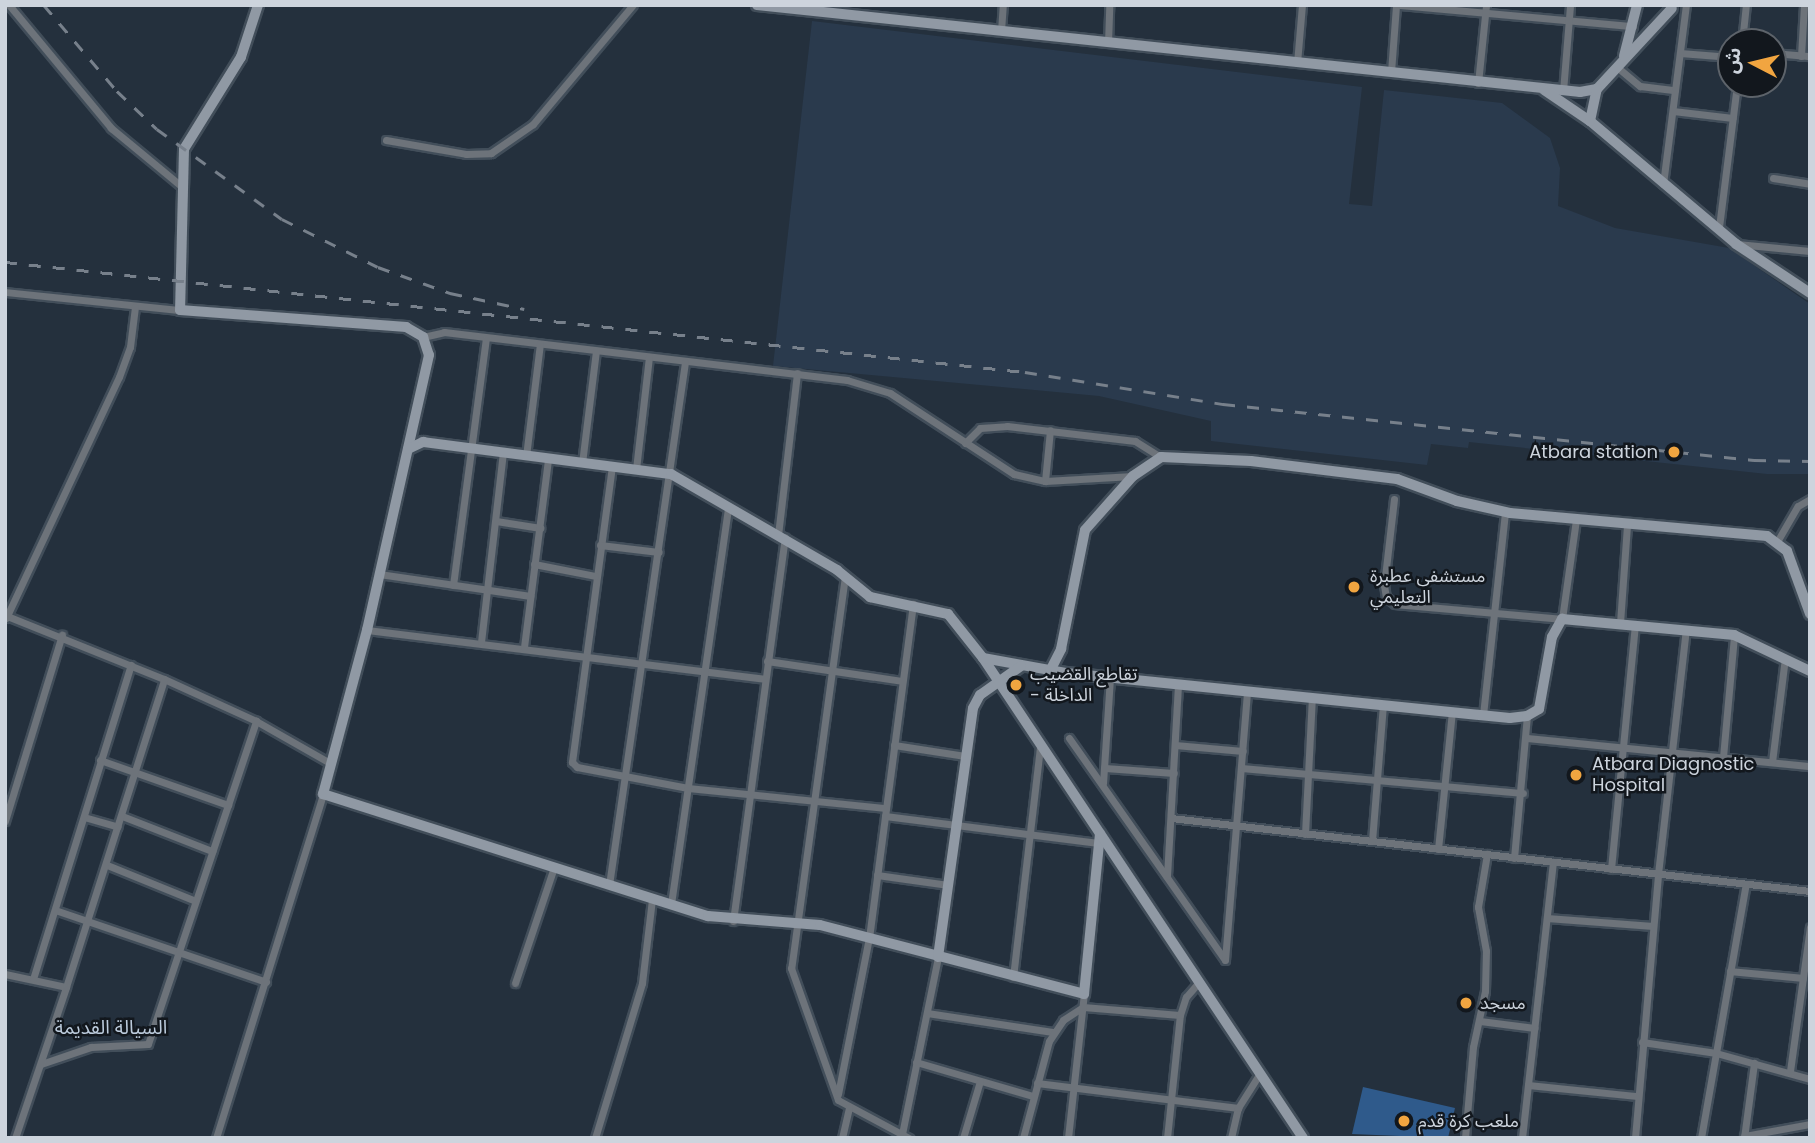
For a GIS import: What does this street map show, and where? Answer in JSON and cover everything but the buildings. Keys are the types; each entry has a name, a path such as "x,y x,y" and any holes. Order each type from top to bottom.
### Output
{"street":[{"path":"9,5 111,128 181,186"},
{"path":"180,310 181,186 188,138 241,57 258,5"},
{"path":"386,141 466,154 491,153 533,124 633,5"},
{"path":"757,5 1478,83 1563,91 1597,89"},
{"path":"1001,32 1003,5"},
{"path":"1108,43 1109,5"},
{"path":"1297,63 1302,5"},
{"path":"1391,72 1398,5 1486,9 1634,27"},
{"path":"1563,91 1570,5"},
{"path":"1620,64 1634,27 1637,5"},
{"path":"1663,185 1686,5"},
{"path":"1744,28 1746,5"},
{"path":"1787,55 1805,56 1804,5"},
{"path":"1590,121 1597,89 1669,6"},
{"path":"1478,83 1486,9"},
{"path":"1680,53 1717,56"},
{"path":"1620,64 1640,86 1675,90"},
{"path":"1543,89 1590,121 1736,244 1810,293"},
{"path":"1719,228 1735,98"},
{"path":"1673,111 1733,118"},
{"path":"1773,178 1810,184"},
{"path":"1736,244 1810,251"},
{"path":"5,292 135,307 406,327 424,337 444,332 847,380 890,393 1014,474 1045,481 1133,476"},
{"path":"135,307 130,347 119,377 6,617 62,634 164,679 256,721 330,762"},
{"path":"216,1138 323,794 367,630 429,355 424,337"},
{"path":"453,586 486,338"},
{"path":"526,456 540,344"},
{"path":"582,463 596,351"},
{"path":"636,469 649,357"},
{"path":"609,885 671,474 685,362"},
{"path":"733,920 782,536 797,373"},
{"path":"965,443 974,431 989,426 1050,430 1135,442 1161,457 1364,473 1397,479 1505,512 1627,525 1755,534 1779,540"},
{"path":"411,429 424,442"},
{"path":"1045,481 1050,430"},
{"path":"408,449 424,442 671,474 782,536 845,576 870,597 913,604 948,614 983,658 1100,839 1303,1138"},
{"path":"481,642 503,453"},
{"path":"1050,671 1061,649 1079,542 1133,476 1161,457"},
{"path":"524,647 548,459"},
{"path":"612,466 583,655 572,762 577,767 688,788 815,798 956,823 1100,839"},
{"path":"1394,499 1384,585 1389,602 1734,635 1810,671"},
{"path":"1779,540 1798,506 1810,499"},
{"path":"671,904 728,506"},
{"path":"1483,715 1505,512"},
{"path":"983,658 1050,671 1110,678 1483,715 1527,716 1539,709 1544,694 1552,637 1562,619 1576,520"},
{"path":"496,521 540,528"},
{"path":"1620,623 1627,525"},
{"path":"1779,540 1810,614"},
{"path":"600,545 659,552"},
{"path":"534,564 595,576"},
{"path":"379,574 530,596"},
{"path":"845,576 828,670 815,798 797,923 793,980 838,1094 849,1108 909,1138"},
{"path":"1798,581 1810,581"},
{"path":"838,1094 869,938 913,604"},
{"path":"1611,869 1635,625"},
{"path":"367,630 524,647 764,679"},
{"path":"1635,1138 1658,874 1686,630"},
{"path":"5,821 62,634"},
{"path":"1723,757 1734,635"},
{"path":"1061,649 1066,673"},
{"path":"1772,762 1785,658"},
{"path":"767,661 902,681"},
{"path":"33,979 131,665"},
{"path":"902,1135 939,957 965,755 976,700 1021,666"},
{"path":"1102,783 1110,678"},
{"path":"15,1138 90,919 164,679"},
{"path":"1167,876 1178,684"},
{"path":"1069,738 1225,960 1247,691"},
{"path":"1305,834 1312,697"},
{"path":"1371,841 1383,704"},
{"path":"1438,849 1452,711"},
{"path":"1514,858 1523,793 1528,738 1527,716"},
{"path":"41,1063 91,1047 148,1044 181,950 193,900 256,721"},
{"path":"1528,738 1810,766"},
{"path":"894,745 965,755"},
{"path":"1175,745 1243,751"},
{"path":"1013,977 1040,747"},
{"path":"100,760 136,770 228,805"},
{"path":"1105,768 1174,773"},
{"path":"1242,768 1523,793"},
{"path":"323,794 671,904 733,920 797,923 869,938 1084,994"},
{"path":"122,816 212,851"},
{"path":"84,817 118,827"},
{"path":"1171,818 1810,891"},
{"path":"1068,1138 1100,839"},
{"path":"1465,1138 1473,1047 1480,1021 1486,951 1478,907 1488,855"},
{"path":"1522,1138 1553,862"},
{"path":"107,865 193,900"},
{"path":"515,983 554,867"},
{"path":"877,875 948,885"},
{"path":"1701,1138 1746,884"},
{"path":"595,1138 642,983 652,899"},
{"path":"55,910 181,950 266,982"},
{"path":"1547,918 1653,926"},
{"path":"1790,1071 1810,927"},
{"path":"1730,971 1803,978"},
{"path":"5,974 66,987"},
{"path":"1167,1138 1180,1015 1186,997 1199,982"},
{"path":"1023,1138 1053,1032 1083,1007 1180,1015"},
{"path":"927,1013 1053,1032"},
{"path":"1480,1021 1535,1028"},
{"path":"1642,1042 1716,1053 1790,1071 1810,1079"},
{"path":"916,1062 1033,1096"},
{"path":"1754,1063 1744,1137 1810,1124"},
{"path":"1231,1138 1238,1108 1260,1073"},
{"path":"963,1138 980,1081"},
{"path":"1037,1083 1238,1108"},
{"path":"1528,1085 1637,1096"},
{"path":"842,1138 849,1108"}],"shaded area":[{"path":"812,21 1362,87 1349,204 1372,206 1384,90 1502,103 1550,138 1560,168 1558,206 1615,228 1729,248 1810,304 1810,474 1767,474 1469,442 1468,448 1431,444 1427,465 1211,441 1211,421 1099,396 773,366"},
{"name":"ملعب كرة قدم","path":"1363,1087 1455,1108 1448,1138 1352,1134"}],"railway":[{"path":"44,5 117,91 157,129 282,219 378,267 450,293 524,309"},
{"path":"5,262 1025,372 1223,404 1754,460 1810,461"}],"place":[{"name":"Atbara station","path":"1674,452"},
{"name":"مستشفى عطبرة التعليمي","path":"1354,587"},
{"name":"تقاطع القضيب - الداخلة","path":"1016,685"},
{"name":"Atbara Diagnostic Hospital","path":"1576,775"},
{"name":"مسجد","path":"1466,1003"},
{"name":"ملعب كرة قدم","path":"1404,1121"}],"district":[{"name":"السيالة القديمة","path":"111,1028"}]}
